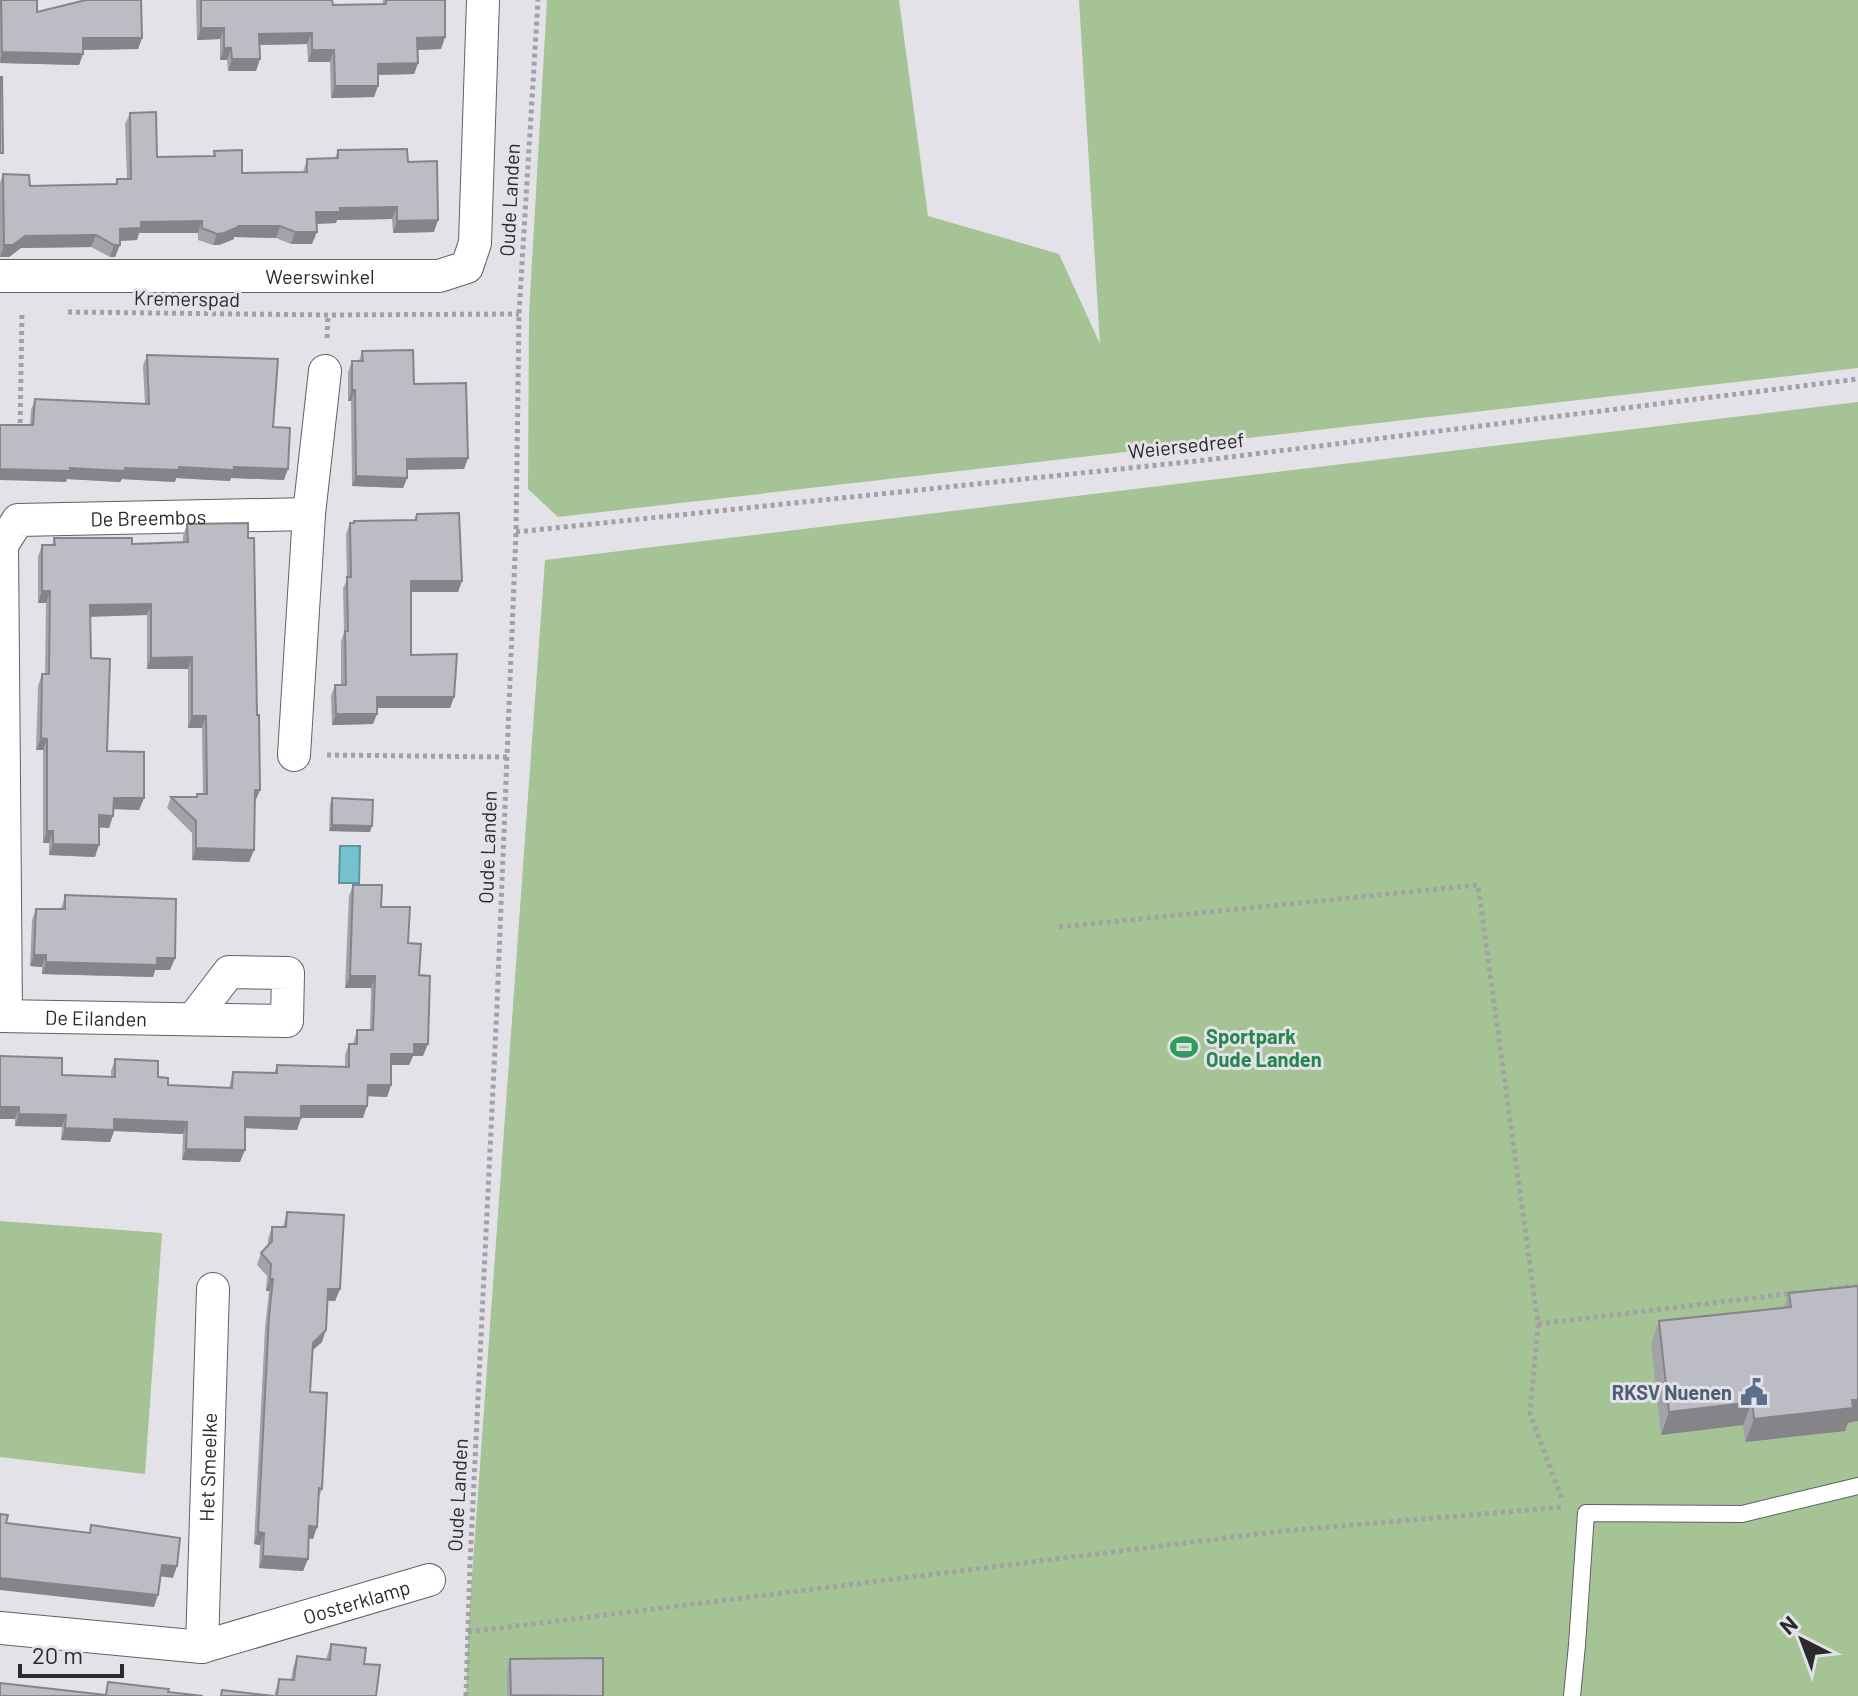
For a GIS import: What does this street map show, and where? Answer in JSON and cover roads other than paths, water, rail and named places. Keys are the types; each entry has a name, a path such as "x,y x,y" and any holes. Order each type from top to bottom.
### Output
{"street":[{"name":"Weerswinkel","path":"0,276 439,276 467,267 475,243 483,0"},
{"path":"294,755 309,514 325,371"},
{"name":"De Breembos","path":"1,545 18,520 309,514"},
{"path":"1,545 3,1016"},
{"name":"De Eilanden","path":"3,1016 193,1019"},
{"name":"Het Smeelke","path":"202,1647 213,1289"},
{"name":"Oosterklamp","path":"0,1628 202,1647 429,1580"}],"lane":[{"path":"1572,1696 1586,1513 1742,1514 1858,1486"}],"water":[{"path":"340,846 360,846 359,883 339,883"}],"place":[{"name":"Sportpark Oude Landen","path":"1184,1047"},
{"name":"RKSV Nuenen","path":"1754,1392"}]}
